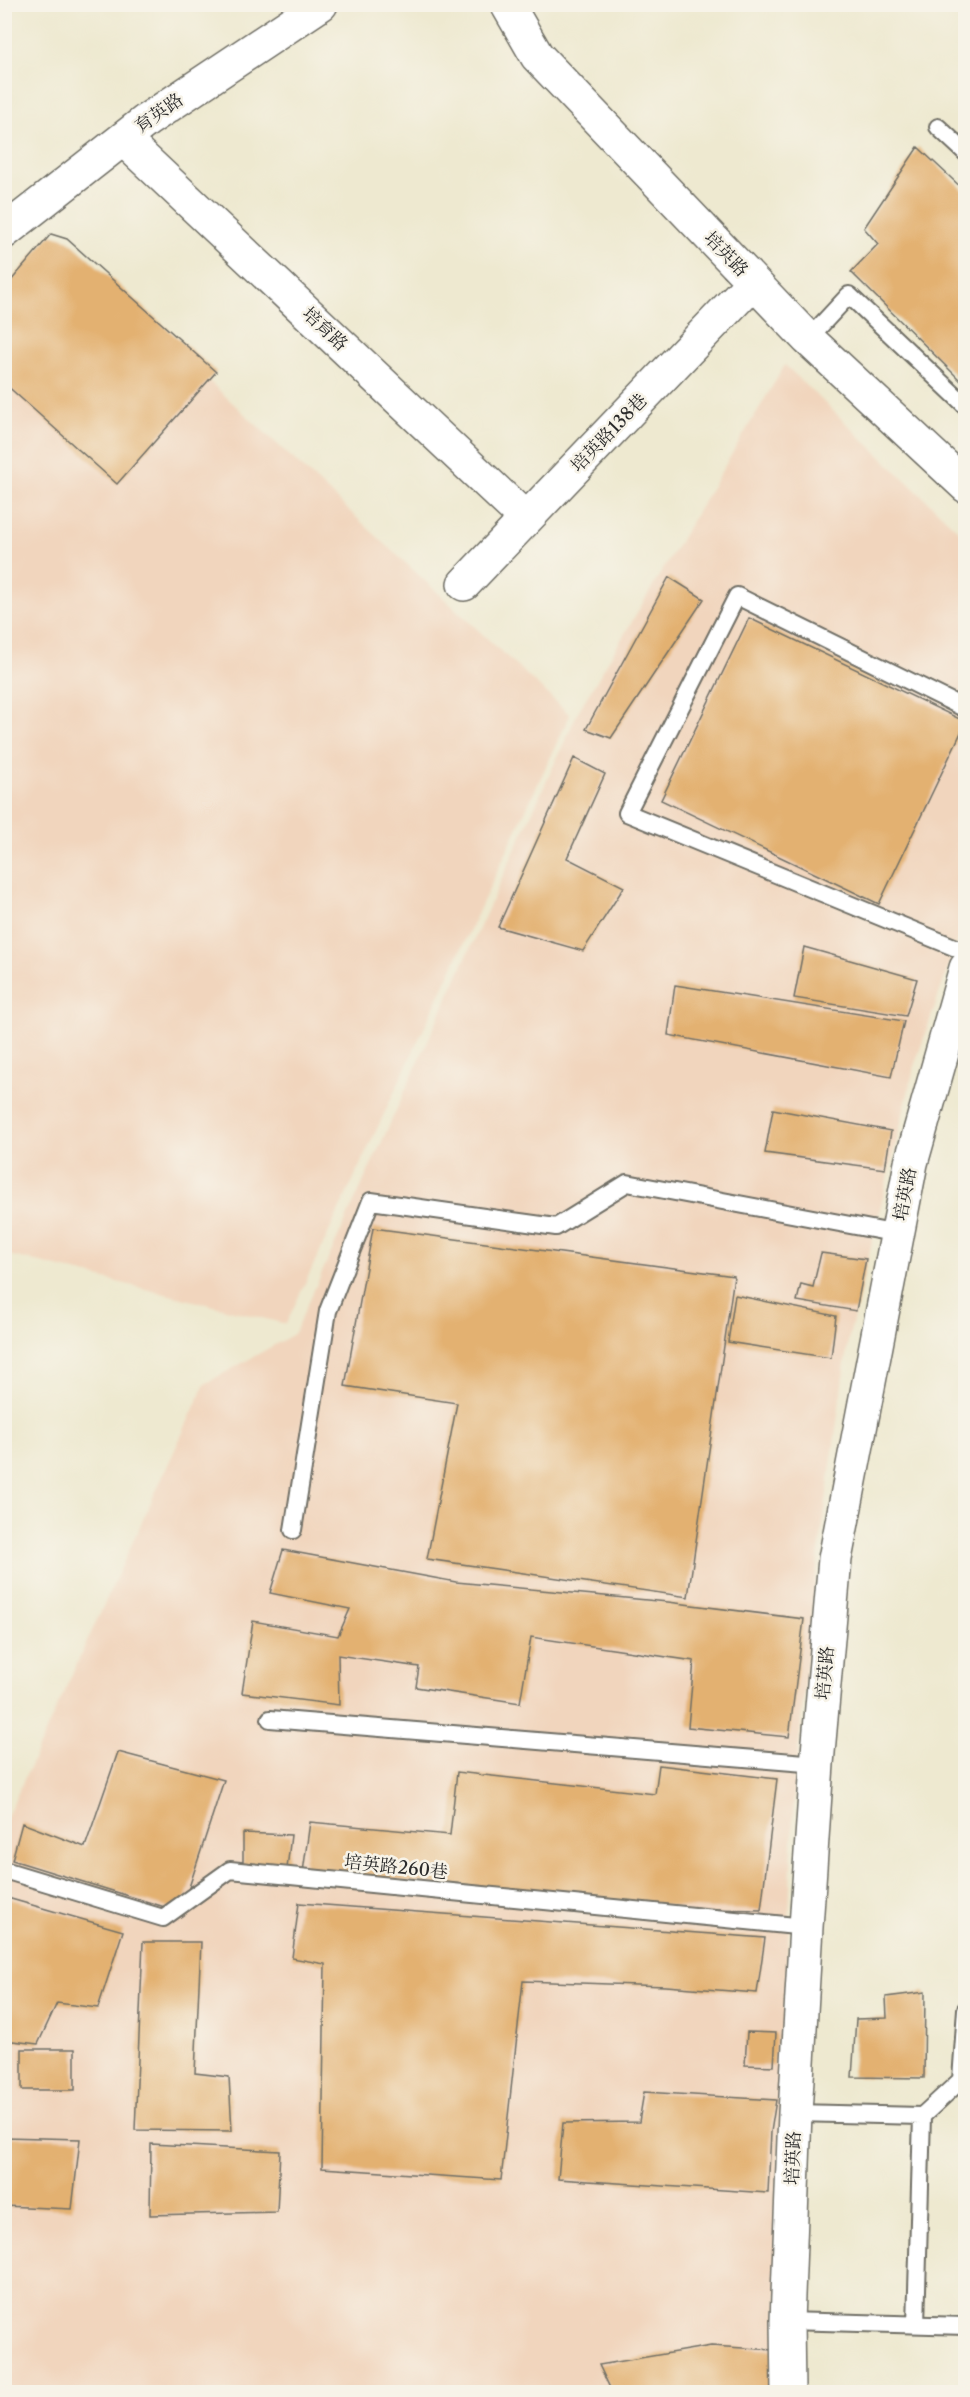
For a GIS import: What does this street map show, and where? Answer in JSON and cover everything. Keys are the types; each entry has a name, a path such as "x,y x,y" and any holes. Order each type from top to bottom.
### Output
{"street":[{"name":"育英路","path":"4,232 147,120 321,4"},
{"name":"培英路","path":"507,4 537,56 808,339 966,486"},
{"name":"培育路","path":"123,139 526,519"},
{"name":"培英路138巷","path":"464,584 753,282"},
{"name":"培英路","path":"788,2392 787,2321 795,2113 817,1764 836,1559 911,1163 966,968"}],"lane":[{"path":"938,127 966,153"},
{"path":"808,339 849,295 966,406"},
{"path":"966,709 737,596 627,813 966,952"},
{"path":"293,1530 328,1311 371,1201 556,1227 627,1183 898,1234"},
{"path":"270,1719 817,1764"},
{"name":"培英路260巷","path":"4,1870 163,1918 230,1870 806,1927"},
{"path":"795,2113 922,2116 961,2080 966,2009"},
{"path":"916,2325 922,2116"},
{"path":"787,2321 966,2326"}],"shaded area":[{"path":"65,248 570,715 286,1324 5,1254 4,283"},
{"path":"785,365 965,537 966,916 915,1064 848,1341 815,1581 794,1793 777,2204 778,2392 5,2392 5,1821 205,1384 294,1334 579,710"}],"building":[{"path":"918,147 966,192 966,386 851,272 878,244 864,228"},
{"path":"51,234 67,239 216,372 117,484 4,383 4,289"},
{"path":"669,577 704,599 611,738 586,729"},
{"path":"749,618 966,722 879,904 661,800"},
{"path":"574,758 605,774 567,858 624,887 583,951 498,927"},
{"path":"804,947 917,979 906,1016 794,998"},
{"path":"675,985 904,1021 891,1077 668,1035"},
{"path":"773,1109 891,1131 885,1169 765,1153"},
{"path":"373,1228 734,1276 688,1597 427,1559 457,1403 345,1386"},
{"path":"821,1253 866,1259 856,1311 797,1301 801,1284 813,1287"},
{"path":"735,1295 836,1316 831,1358 728,1342"},
{"path":"283,1550 456,1582 668,1602 804,1619 789,1737 688,1727 694,1661 531,1637 520,1703 416,1687 419,1667 338,1655 339,1705 242,1693 253,1621 338,1636 350,1609 270,1593"},
{"path":"118,1752 224,1780 181,1912 12,1860 22,1823 85,1847"},
{"path":"659,1765 777,1779 761,1910 707,1909 303,1872 310,1822 450,1835 457,1772 655,1794"},
{"path":"243,1833 291,1835 286,1877 243,1875"},
{"path":"4,1897 123,1931 98,2008 57,2003 38,2044 4,2040"},
{"path":"299,1903 765,1938 757,1993 666,1986 523,1981 501,2180 322,2168 325,1964 292,1958"},
{"path":"143,1942 201,1942 195,2073 229,2077 232,2131 135,2130"},
{"path":"925,1992 924,2078 852,2077 856,2019 887,2018 886,1997"},
{"path":"747,2032 776,2033 774,2066 745,2065"},
{"path":"22,2049 75,2049 75,2090 22,2090"},
{"path":"644,2092 776,2100 771,2132 768,2193 558,2179 563,2123 639,2122"},
{"path":"4,2137 80,2139 72,2209 4,2206"},
{"path":"151,2144 280,2151 277,2212 150,2215"},
{"path":"711,2346 773,2350 773,2392 612,2392 599,2365"}]}
